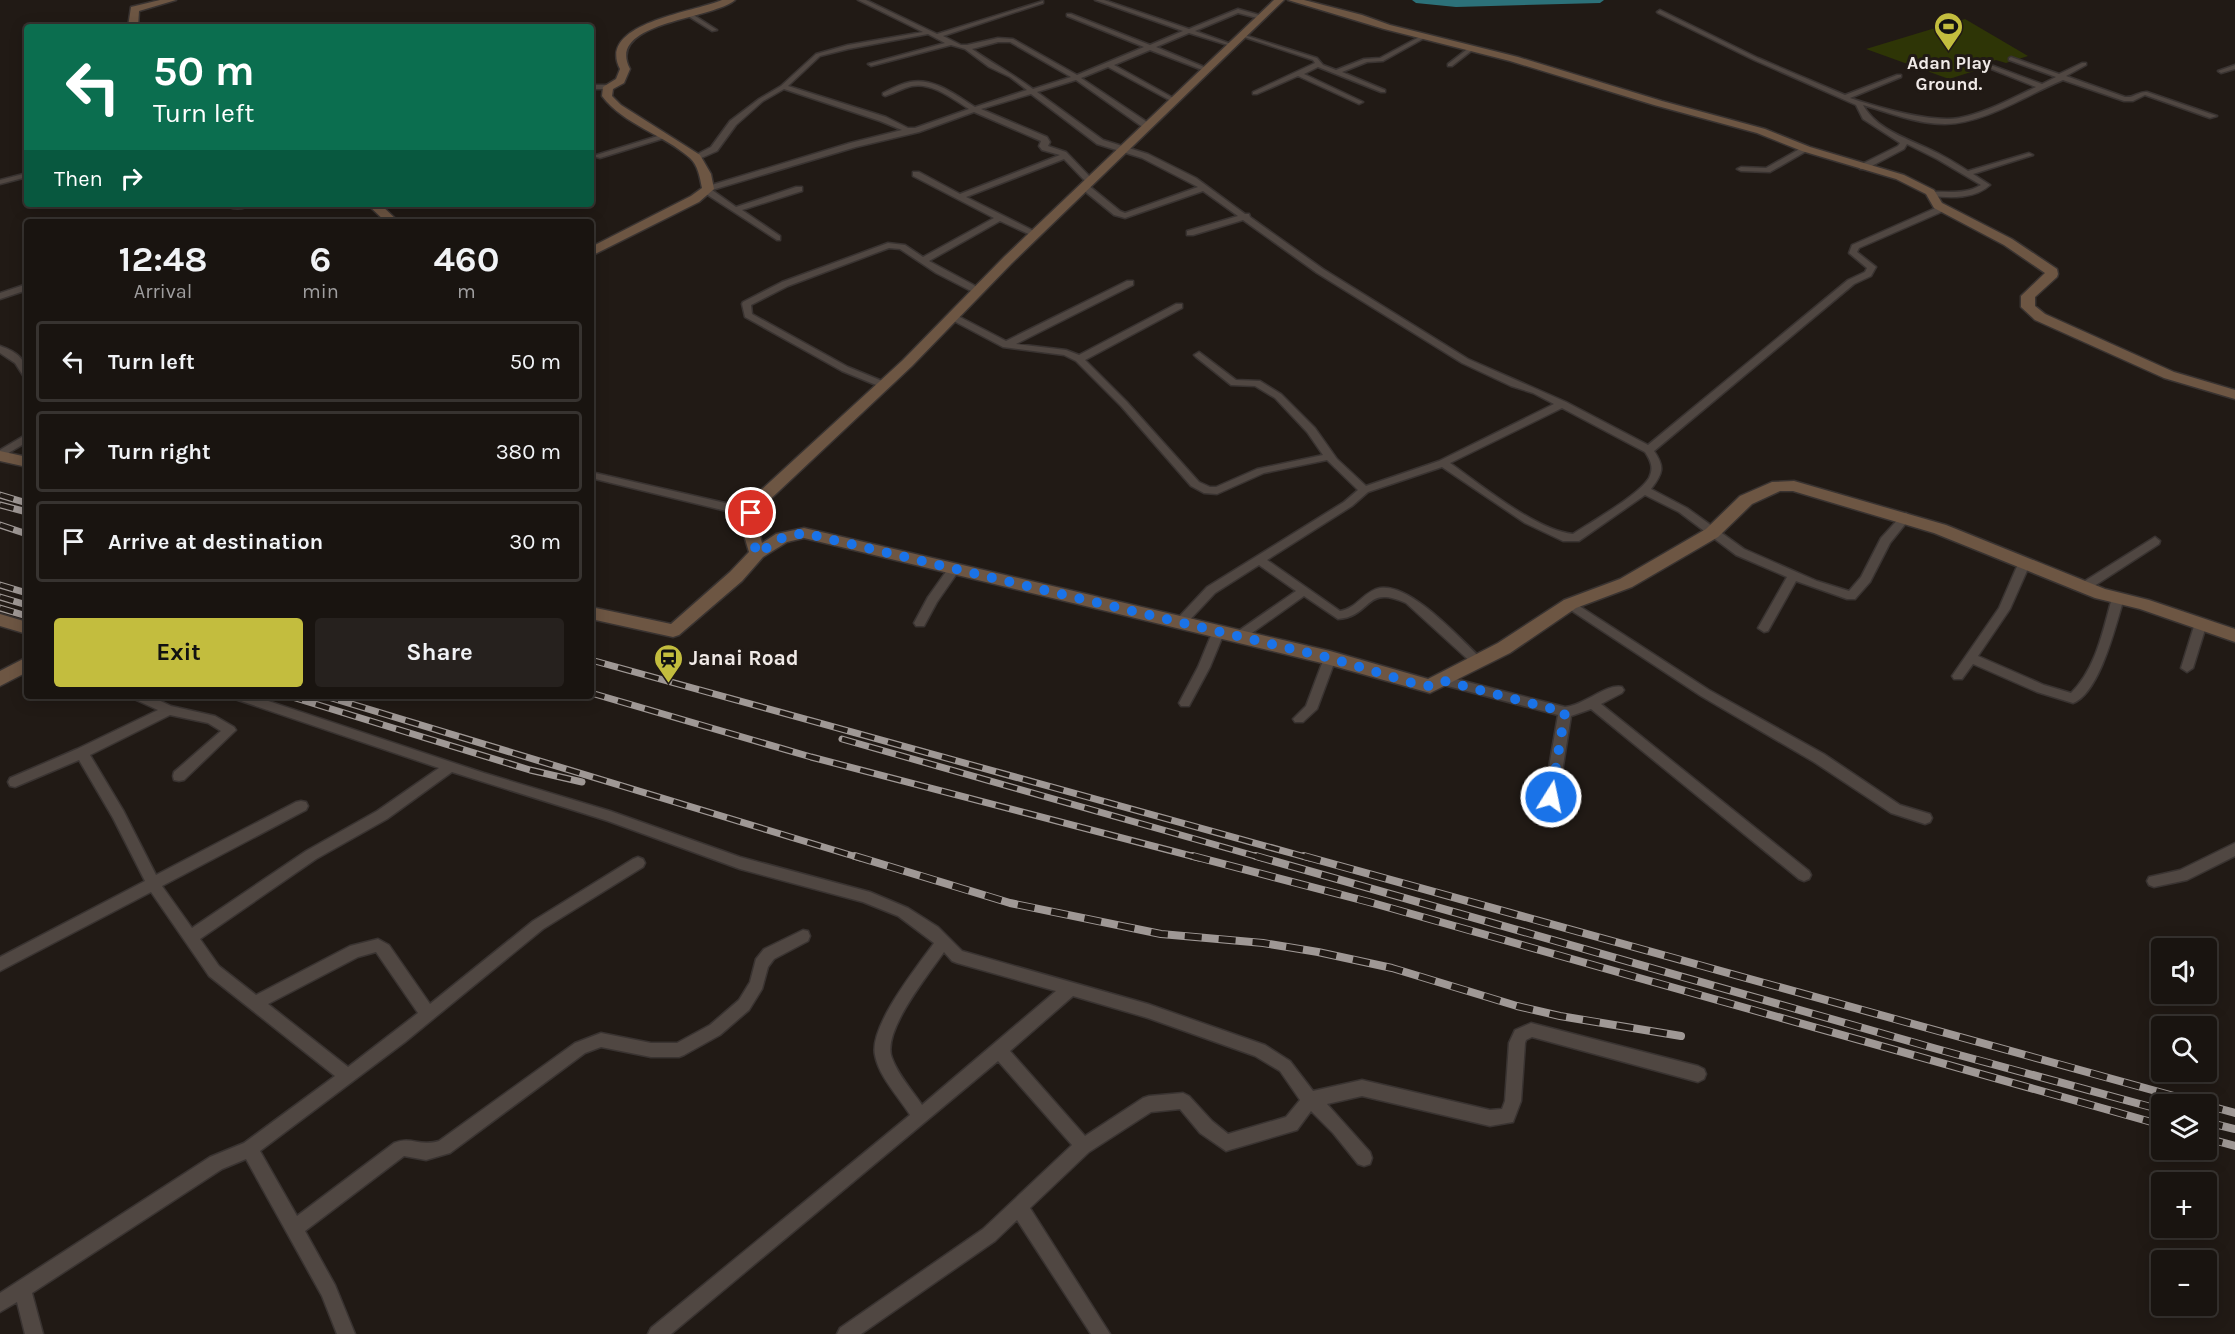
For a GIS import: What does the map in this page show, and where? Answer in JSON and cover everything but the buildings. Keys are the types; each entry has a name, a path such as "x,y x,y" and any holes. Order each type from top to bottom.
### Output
{"street":[{"path":"133,24 134,9 171,0"},
{"path":"594,87 608,87 620,81 625,69 620,59 622,48 628,38 652,26 730,0"},
{"path":"861,0 890,16 968,49 991,66 1012,76 1100,142 1145,156 1204,188 1320,271 1466,362 1563,404 1649,450 1657,463 1655,477 1645,490 1575,538 1568,540 1504,506 1443,463"},
{"path":"1098,0 1232,46"},
{"path":"757,554 748,522 754,506 884,385 1123,148 1280,0"},
{"path":"1293,0 1472,48 1761,131 1806,149 1900,177 1932,194 1955,195 1987,186 1968,173 1902,139 1866,117 1859,104 1849,98"},
{"path":"696,156 714,149 733,123 761,99 783,87 818,55 848,46 934,34 1041,2"},
{"path":"594,250 686,204 707,189 853,145 932,126 1031,91 1076,78 1238,11 1261,17"},
{"path":"1660,12 1756,59 1849,98 1915,117 1954,122 1986,111 2084,64"},
{"path":"690,15 714,30"},
{"path":"1069,15 1207,70"},
{"path":"1243,35 1316,59 1319,64 1383,91"},
{"path":"1337,72 1366,60 1381,60 1425,36"},
{"path":"968,49 1003,39 1011,40 1062,68 1147,126"},
{"path":"871,64 951,43"},
{"path":"1450,65 1472,48"},
{"path":"2011,59 2124,99 2131,100 2145,93 2212,116"},
{"path":"1108,64 1175,101"},
{"path":"1255,93 1319,64"},
{"path":"1986,65 2041,86"},
{"path":"2221,71 2233,69"},
{"path":"1300,73 1308,80 1359,102"},
{"path":"1849,98 1899,76"},
{"path":"885,94 911,84 925,83 950,94 976,110 1035,134 1046,141 1043,146 1045,148 1065,156 1088,184 1117,213 1125,216 1204,188"},
{"path":"608,87 607,96 618,107 696,156 705,174 707,189 777,238"},
{"path":"783,87 913,130"},
{"path":"597,156 664,137"},
{"path":"1863,167 1901,147 1904,142 1902,139"},
{"path":"1741,169 1767,170 1806,149"},
{"path":"1968,173 2029,155"},
{"path":"960,197 1065,156"},
{"path":"916,174 1036,234"},
{"path":"0,183 24,176"},
{"path":"735,210 799,189"},
{"path":"1932,194 1935,202 1943,208 2008,242 2052,272 2028,296 2028,307 2040,316 2169,375 2235,395"},
{"path":"375,207 384,219"},
{"path":"1649,450 1851,282 1868,274 1872,267 1853,253 1856,247 1943,208"},
{"path":"1190,233 1246,216"},
{"path":"924,260 1000,218"},
{"path":"884,385 845,369 756,320 748,315 746,304 785,284 888,245 902,247 939,272 978,291"},
{"path":"1006,345 1130,283"},
{"path":"0,296 24,288"},
{"path":"1079,359 1179,306"},
{"path":"953,317 1006,345 1066,353 1079,359 1124,404 1195,484 1205,490 1213,491 1224,487 1248,474 1329,457"},
{"path":"0,349 19,361 24,370"},
{"path":"1199,355 1234,383 1257,383 1278,396 1311,430 1329,457 1364,490"},
{"path":"1180,623 1212,590 1348,504 1364,490 1443,463 1563,404"},
{"path":"0,455 24,439"},
{"path":"0,455 24,461"},
{"path":"594,476 751,513"},
{"path":"594,614 673,631 680,628 724,589 757,554 782,538 804,533 1330,658 1419,685 1430,686 1444,681 1507,646 1570,604 1626,583 1712,533 1746,500 1778,486 1794,486 1906,517 2084,587 2201,623 2235,636"},
{"path":"1645,490 1683,510 1740,552 1851,596 1866,579 1885,542 1906,517"},
{"path":"2084,587 2155,541"},
{"path":"1260,561 1326,608 1342,615 1381,592 1397,593 1410,600 1478,662"},
{"path":"1958,676 2004,609 2024,564"},
{"path":"920,623 932,600 954,569"},
{"path":"1764,628 1794,575"},
{"path":"1238,637 1302,591"},
{"path":"1970,658 2041,689 2073,698 2080,693 2100,656 2118,598"},
{"path":"1570,604 1705,693 1819,758 1896,809 1925,818"},
{"path":"0,620 24,627"},
{"path":"2187,668 2201,623"},
{"path":"1185,703 1204,668 1218,633"},
{"path":"1299,719 1311,709 1330,658"},
{"path":"0,679 24,666"},
{"path":"1444,681 1565,712 1576,711 1618,690"},
{"path":"145,699 169,710 211,719 230,730 179,776"},
{"path":"248,699 610,816 740,862 865,896 903,912 933,932 957,956 1148,1011 1260,1050 1285,1066 1310,1100 1338,1125 1364,1158"},
{"path":"1592,703 1804,875"},
{"path":"15,782 82,753 169,710"},
{"path":"1551,797 1565,712"},
{"path":"82,753 118,814 153,884 214,971 347,1076"},
{"path":"190,936 311,855 382,814 451,766"},
{"path":"0,964 301,806"},
{"path":"2154,881 2182,876 2235,849"},
{"path":"0,1303 216,1163 250,1149 428,1014 538,925 638,863"},
{"path":"294,1229 400,1149 408,1147 418,1153 430,1153 444,1147 580,1048 601,1040 651,1050 679,1050 715,1030 744,1005 757,984 761,964 769,954 803,936"},
{"path":"921,1117 882,1056 883,1038 904,997 942,943"},
{"path":"255,1003 355,951 378,945 384,950 428,1014"},
{"path":"657,1334 921,1117 1071,988"},
{"path":"846,1334 989,1235 1083,1146 1149,1104 1183,1101 1206,1127 1226,1143 1292,1124 1310,1100 1362,1088 1490,1118 1507,1116 1513,1101 1517,1043 1520,1035 1531,1030 1698,1074"},
{"path":"999,1051 1083,1146"},
{"path":"250,1149 329,1291 346,1334"},
{"path":"1019,1207 1101,1334"},
{"path":"21,1289 34,1334"}],"green space":[{"name":"Adan Play Ground.","path":"1965,19 2028,56 2006,63 1996,60 1985,63 1990,66 1949,79 1866,49"}],"waterway":[{"path":"1416,0 1456,4 1600,0"}],"railway":[{"path":"0,495 24,502"},
{"path":"0,505 24,511"},
{"path":"0,525 24,533"},
{"path":"0,585 24,592"},
{"path":"0,597 24,604"},
{"path":"0,608 24,615"},
{"path":"594,661 1309,858"},
{"path":"594,694 811,757 1199,858"},
{"path":"299,699 530,770 582,782"},
{"path":"335,699 860,858"},
{"path":"842,739 1262,858"},
{"path":"855,856 1010,903 1161,934 1263,943 1318,952 1392,968 1517,1006 1560,1016 1681,1036"},
{"path":"1193,856 1369,902 2151,1122"},
{"path":"1256,856 1937,1049 2151,1107"},
{"path":"1304,856 2167,1094"},
{"path":"2217,1108 2235,1113"},
{"path":"2217,1125 2235,1129"},
{"path":"2217,1141 2235,1146"}],"place":[{"name":"Adan Play Ground.","path":"1949,52"},
{"name":"Janai Road","path":"668,684"}],"route":[{"path":"751,513 748,522 757,554 782,538 804,533 1330,658 1419,685 1430,686 1444,681 1565,712 1551,797"}]}
